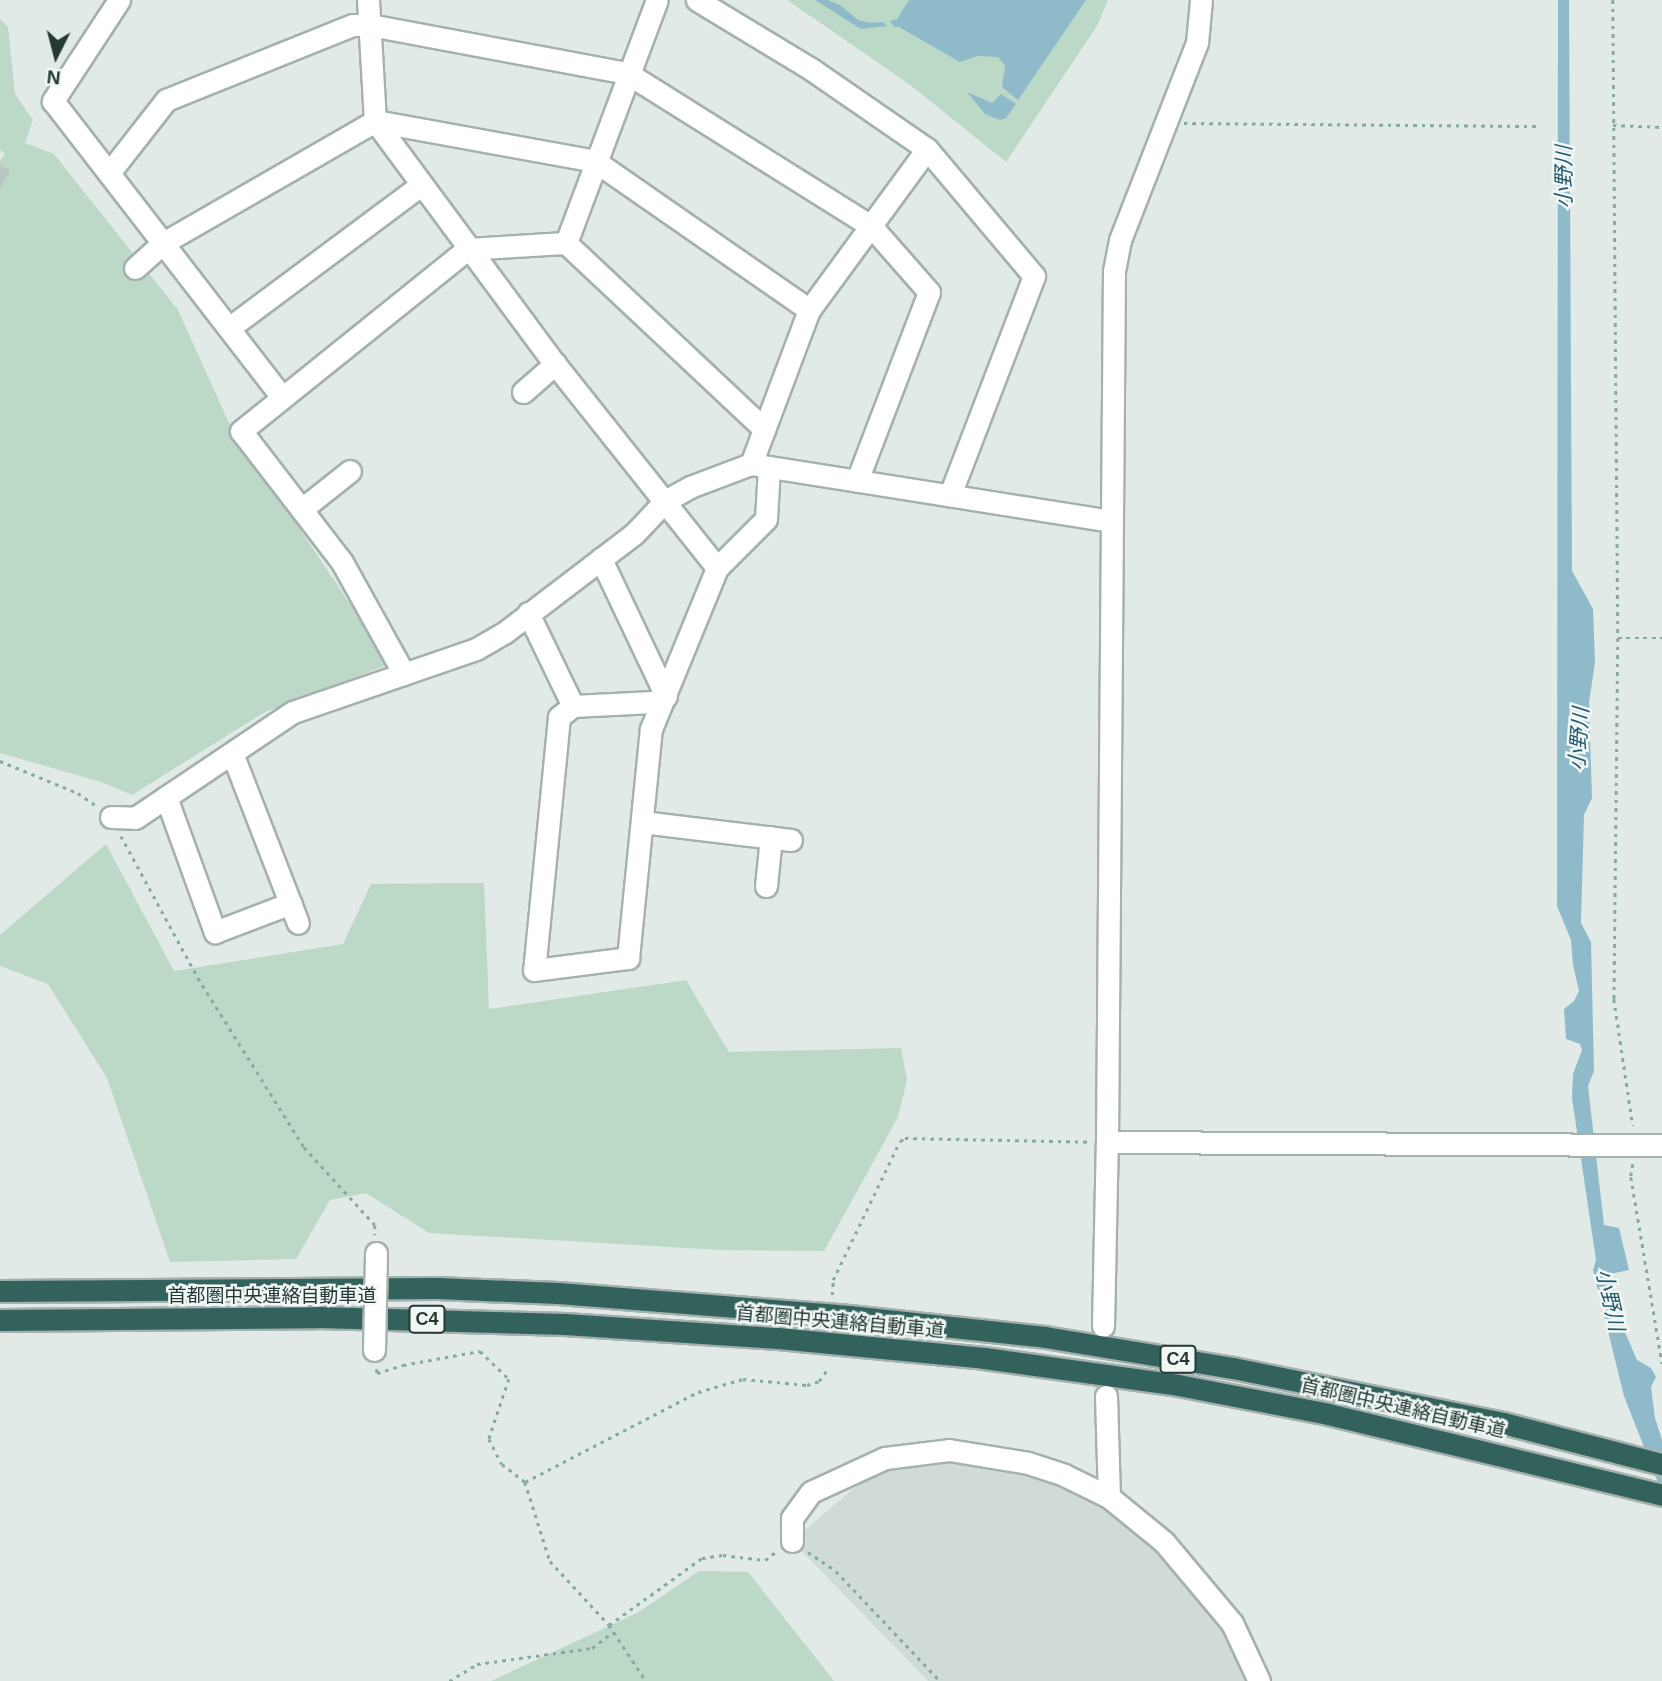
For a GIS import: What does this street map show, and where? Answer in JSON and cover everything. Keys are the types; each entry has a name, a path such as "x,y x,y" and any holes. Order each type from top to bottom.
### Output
{"highway":[{"name":"首都圏中央連絡自動車道","path":"0,1291 437,1289 558,1293 849,1315 1045,1337 1233,1368 1503,1423 1662,1464"},
{"name":"首都圏中央連絡自動車道","path":"0,1320 431,1319 778,1338 984,1358 1178,1385 1328,1414 1497,1452 1662,1494"}],"street":[{"path":"118,0 53,101 282,397"},
{"path":"368,0 375,121 467,250 717,568"},
{"path":"566,243 627,73 657,0"},
{"path":"696,0 811,69 927,149 1034,276 950,495"},
{"path":"1103,1326 1114,271 1120,240 1196,43 1201,0"},
{"path":"109,173 166,100 353,25 370,25 627,73 871,226 929,292 857,481"},
{"path":"135,268 163,243 375,121 595,161 808,310"},
{"path":"666,696 653,702 573,706 559,718 534,970 628,958 652,729 666,696 717,568 766,519 760,465 764,429 808,310 927,149"},
{"path":"229,328 421,185"},
{"path":"404,674 342,562 241,431 467,250 566,243 764,429"},
{"path":"523,392 555,364"},
{"path":"111,817 135,818 293,712 476,649 504,633 634,534 665,502 690,487 760,465 1111,521"},
{"path":"302,509 350,471"},
{"path":"601,559 666,696"},
{"path":"528,613 573,706"},
{"path":"166,797 215,932 294,913 232,753"},
{"path":"642,822 781,839 766,886"},
{"path":"1107,1142 1662,1145"},
{"path":"374,1350 376,1253"},
{"path":"1106,1396 1109,1497"},
{"path":"792,1541 792,1518 811,1492 885,1458 950,1450 1028,1463 1064,1475 1109,1497 1164,1542 1232,1623 1259,1681"}],"path":[{"path":"1613,0 1618,638 1615,999 1631,1177 1662,1363"},
{"path":"1166,122 1541,126"},
{"path":"1612,125 1662,127"},
{"path":"1618,638 1662,638"},
{"path":"0,761 78,793 111,817 198,978 304,1147 375,1225 376,1253"},
{"path":"832,1295 833,1280 900,1141 905,1138 1107,1142"},
{"path":"374,1350 377,1373 402,1365 480,1351 509,1379 489,1439 502,1464 525,1482 550,1561 608,1625 646,1681"},
{"path":"525,1482 698,1392 743,1379 807,1385 820,1381 827,1370"},
{"path":"608,1625 702,1558 723,1555 765,1560 792,1541 836,1571 940,1681"},
{"path":"449,1681 477,1664 592,1648 613,1632"}],"shaded area":[{"path":"912,1453 1064,1475 1139,1523 1232,1623 1259,1681 928,1681 792,1541 853,1489"}],"green space":[{"path":"787,0 1108,0 1097,26 1006,162 909,84"},
{"path":"0,19 8,27 15,94 33,120 25,143 54,154 178,310 229,423 390,664 265,712 132,795 101,782 0,753 0,161 5,154 0,150"},
{"path":"106,844 174,971 343,944 371,884 484,883 489,1009 686,980 729,1052 901,1048 907,1080 898,1117 824,1251 720,1250 429,1233 366,1193 330,1200 296,1259 170,1262 107,1078 48,984 0,966 0,935"},
{"path":"699,1571 748,1572 834,1681 491,1681 639,1612"}],"water":[{"path":"815,0 828,0 840,5 858,20 883,22 887,26 861,29"},
{"path":"909,0 1086,0 1018,100 1002,87 1005,65 998,57 977,56 960,62 899,27 894,27 890,21 897,19"},
{"name":"小野川","path":"1558,0 1569,0 1572,571 1593,609 1595,662 1589,703 1592,798 1584,815 1581,923 1591,942 1594,1071 1588,1086 1604,1225 1619,1228 1629,1270 1610,1274 1624,1330 1637,1360 1651,1368 1656,1377 1651,1387 1655,1418 1662,1440 1662,1493 1624,1396 1593,1270 1596,1260 1572,1098 1573,1074 1582,1050 1580,1044 1566,1039 1564,1009 1574,1001 1579,991 1571,940 1557,906"},
{"path":"967,92 992,103 1001,94 1016,104 1006,118 1000,120 985,114"}],"building":[{"path":"0,165 10,170 0,189"}]}
